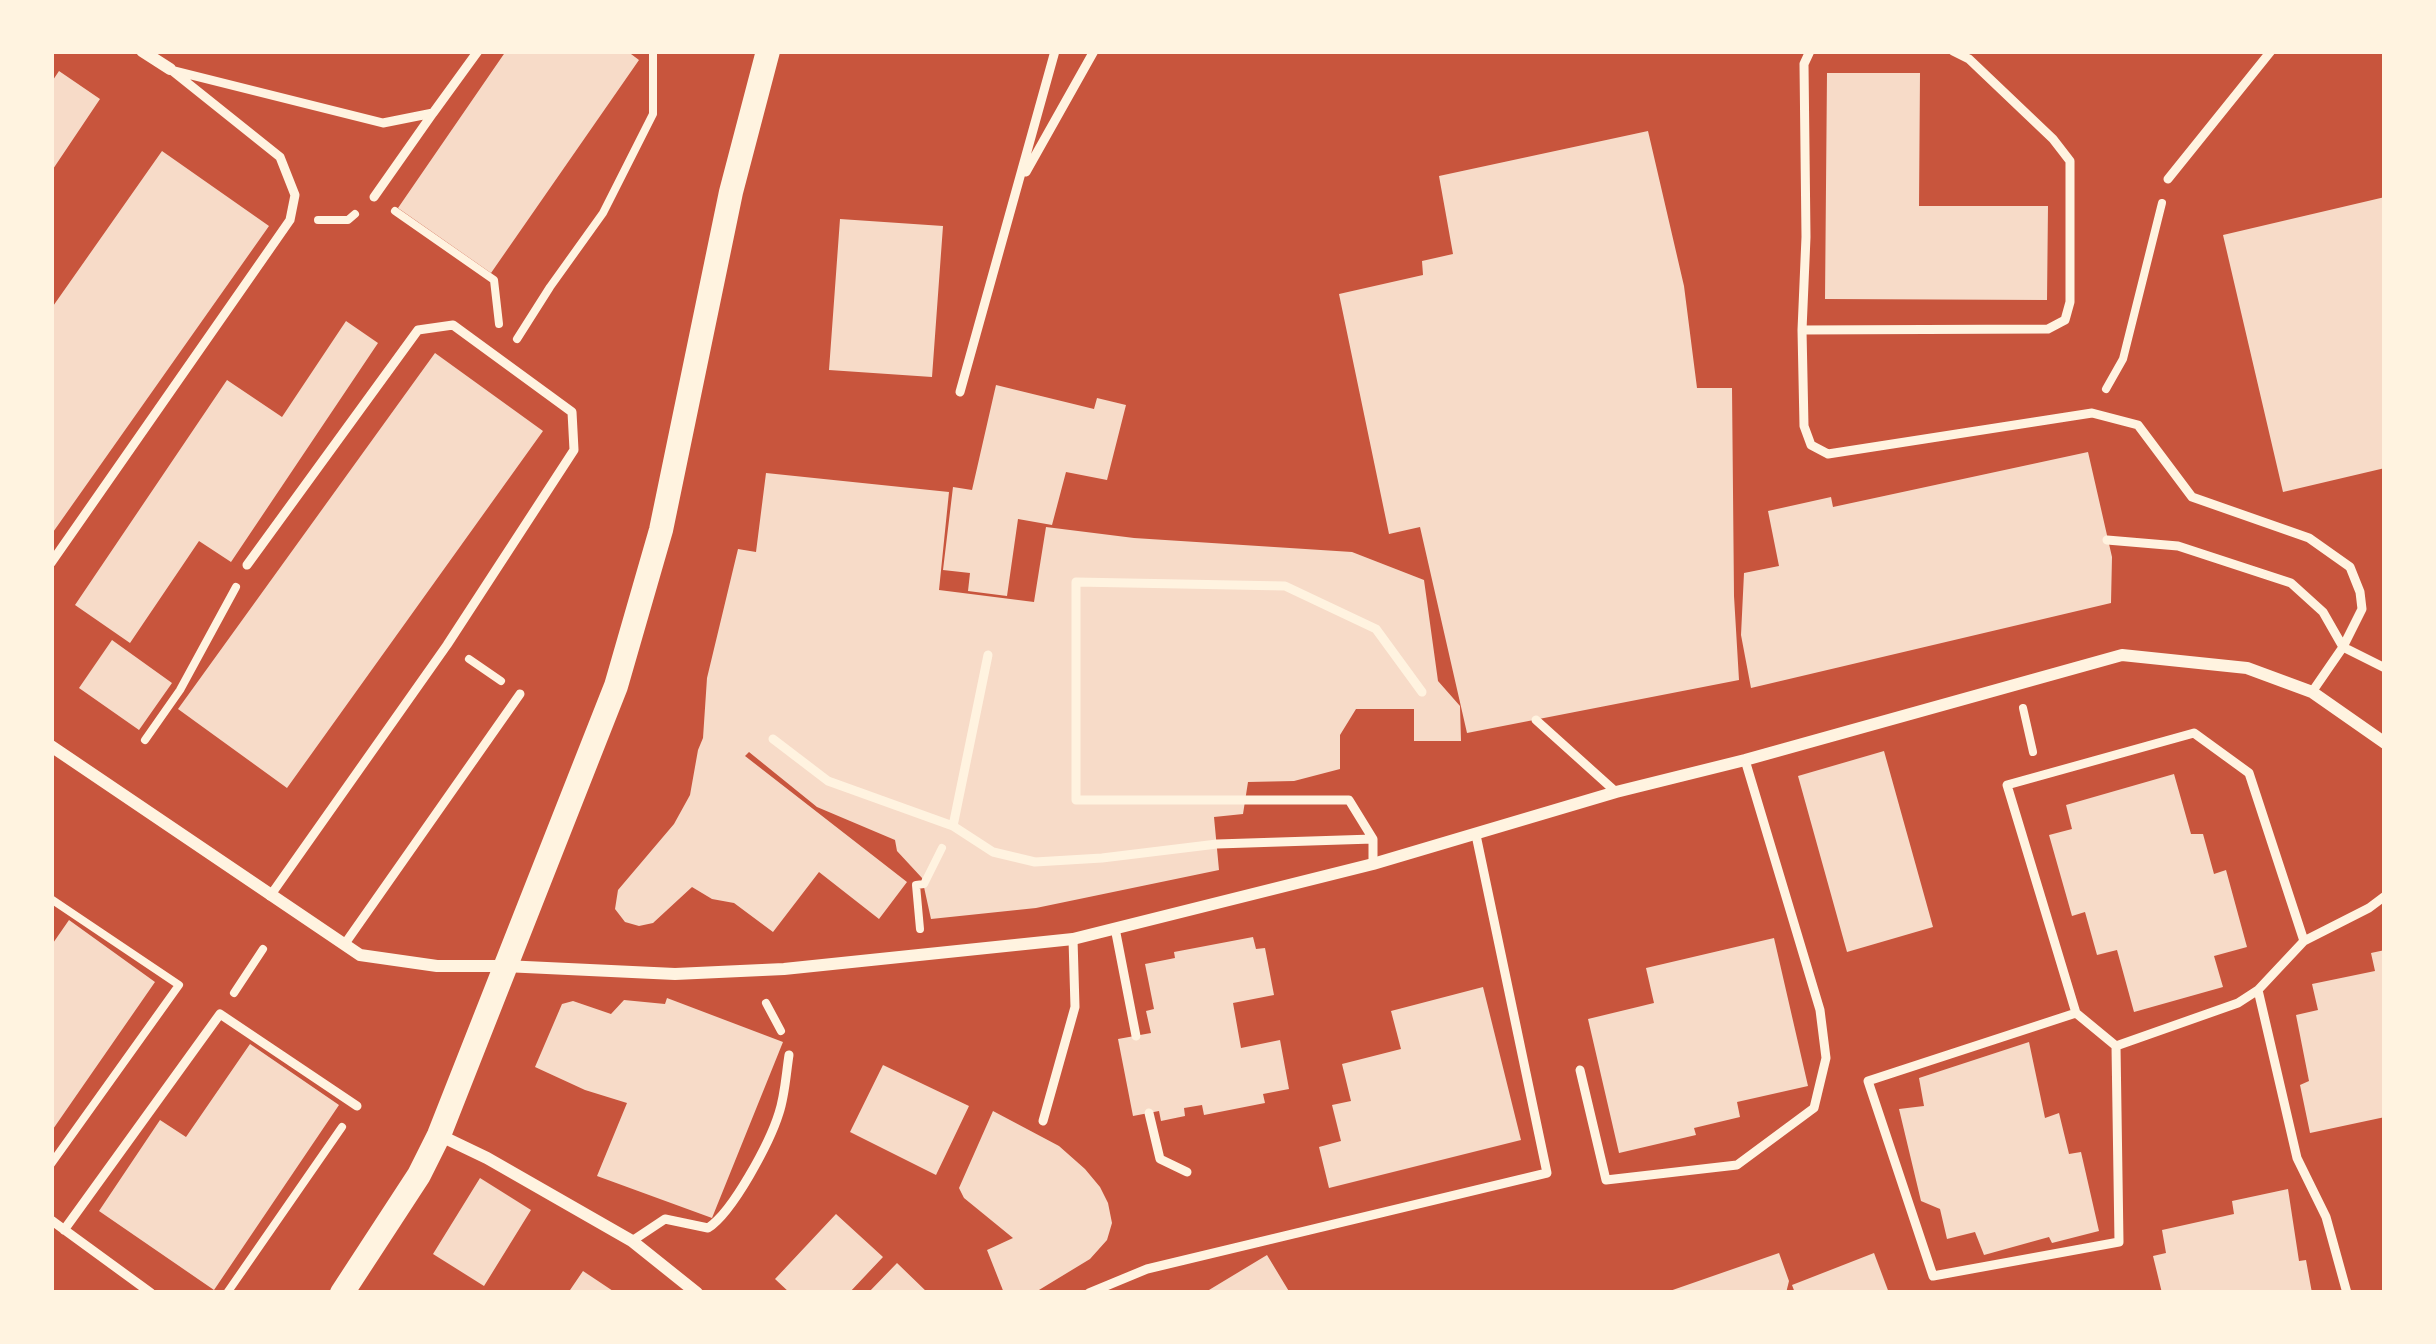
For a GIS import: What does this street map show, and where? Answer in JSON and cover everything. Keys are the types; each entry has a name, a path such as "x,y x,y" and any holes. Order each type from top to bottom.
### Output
{"main road":[{"path":"342,1293 439,1135 616,686 662,530 731,192 768,51"}],"street":[{"path":"142,51 170,69"},
{"path":"51,746 360,955 404,963 674,974 784,969 1072,939 1373,864 1616,792 2122,655 2247,668 2312,692 2385,743"},
{"path":"439,1135 632,1241 697,1293"}],"lane":[{"path":"374,197 478,51"},
{"path":"960,392 1055,51"},
{"path":"1017,187 1094,51"},
{"path":"1810,51 1804,64 1802,330 1804,426 1811,445 1828,454 2092,413 2138,425 2192,497 2309,538 2350,567 2362,609 2312,692"},
{"path":"1802,330 2048,329 2065,320 2070,302 2070,161 1969,59 1953,51"},
{"path":"2168,179 2271,51"},
{"path":"170,69 383,123 433,113"},
{"path":"51,563 290,220 296,195 280,157 170,69"},
{"path":"247,565 418,330 453,325 572,412 574,450 448,645 270,896"},
{"path":"2108,540 2178,546 2291,584 2324,612 2343,647 2385,668"},
{"path":"1373,864 1373,839 1349,800 1076,800 1076,582 1285,586 1376,629 1422,692"},
{"path":"953,826 988,655"},
{"path":"344,945 520,694"},
{"path":"1536,720 1616,792"},
{"path":"2076,1013 1868,1081 1933,1276 2119,1242 2116,1046 2076,1013 2007,785 2194,733 2248,773 2304,941"},
{"path":"773,739 828,781 953,826 993,852 1035,862 1216,844 1373,839"},
{"path":"1580,1070 1606,1180 1737,1165 1814,1108 1826,1058 1820,1010 1745,760"},
{"path":"1089,1293 1147,1269 1547,1173 1476,835"},
{"path":"2116,1046 2238,1003 2258,990 2304,941 2385,896"},
{"path":"1115,928 1136,1036"},
{"path":"1043,1121 1075,1007 1072,939"},
{"path":"2258,990 2297,1158 2326,1217 2347,1293"},
{"path":"64,1230 220,1015 357,1106"},
{"path":"632,1241 665,1219 708,1228 721,1220 742,1190 779,1114 789,1055"},
{"path":"1149,1113 1160,1159 1187,1172"},
{"path":"51,1220 151,1293"}],"path":[{"path":"503,361 603,213 652,114 653,51"},
{"path":"2092,413 2123,359 2168,179"},
{"path":"290,220 348,220 374,197 494,280 503,361"},
{"path":"145,740 180,690 247,565"},
{"path":"2017,683 2039,776"},
{"path":"922,955 916,885 924,884"},
{"path":"51,899 178,985 51,1165"},
{"path":"220,1015 263,949"},
{"path":"227,1293 357,1106"}],"building":[{"path":"506,51 627,51 639,60 491,273 398,208"},
{"path":"59,71 100,99 51,172 51,83"},
{"path":"1827,73 1920,73 1919,206 2048,206 2047,300 1825,299"},
{"path":"1648,131 1684,286 1697,388 1732,388 1739,680 1467,733 1420,527 1389,534 1339,294 1423,275 1422,261 1453,254 1439,176"},
{"path":"162,151 269,226 51,535 51,309"},
{"path":"2385,197 2385,468 2283,492 2223,235"},
{"path":"840,219 943,226 932,377 829,370"},
{"path":"346,321 378,343 231,562 199,541 130,643 75,605 227,380 282,417"},
{"path":"435,353 543,431 287,788 178,709"},
{"path":"996,385 1094,409 1097,398 1126,405 1107,480 1066,472 1052,525 1018,519 1007,596 968,591 970,573 943,570 953,487 972,490"},
{"path":"2088,452 2112,557 2111,603 1751,688 1741,635 1744,573 1779,566 1768,511 1831,497 1833,507"},
{"path":"766,473 949,492 939,590 1034,602 1046,527 1134,538 1352,552 1424,580 1438,681 1460,706 1461,741 1414,741 1414,709 1356,709 1340,735 1340,769 1294,781 1248,782 1243,814 1214,817 1219,870 1036,908 931,919 922,878 897,851 895,840 817,807 749,752 745,756 907,882 879,919 819,872 773,932 734,903 712,899 692,887 653,923 625,922 615,909 618,890 674,824 690,795 703,738 707,678 738,549 756,552"},
{"path":"112,640 172,683 139,730 79,688"},
{"path":"1884,751 1933,927 1847,952 1798,776"},
{"path":"2174,774 2191,834 2203,834 2214,874 2226,870 2247,947 2214,956 2223,987 2134,1012 2117,950 2097,955 2085,912 2072,916 2049,835 2072,829 2066,805"},
{"path":"69,920 155,982 51,1132 51,946"},
{"path":"1253,937 1256,949 1265,948 1274,995 1233,1003 1241,1048 1280,1040 1289,1089 1263,1094 1265,1103 1204,1115 1202,1105 1184,1108 1185,1116 1161,1121 1159,1111 1133,1116 1118,1039 1151,1033 1146,1011 1154,1009 1145,964 1175,958 1174,952"},
{"path":"1774,938 1808,1086 1737,1102 1740,1117 1694,1128 1696,1135 1619,1153 1588,1019 1654,1003 1646,968"},
{"path":"2385,950 2385,1117 2310,1133 2300,1085 2309,1081 2296,1015 2318,1010 2312,984 2375,971 2371,953"},
{"path":"1483,987 1521,1140 1329,1188 1319,1147 1341,1141 1332,1105 1351,1101 1342,1064 1401,1049 1391,1011"},
{"path":"667,998 783,1042 712,1218 597,1176 627,1103 535,1067 562,1004 573,1001 611,1014 624,1000 665,1004"},
{"path":"2029,1042 2045,1118 2059,1113 2069,1154 2081,1152 2099,1231 2052,1243 2049,1237 1984,1255 1975,1232 1947,1239 1940,1209 1921,1201 1899,1109 1924,1106 1919,1078"},
{"path":"250,1044 339,1105 214,1290 99,1211 160,1120 186,1137"},
{"path":"883,1065 969,1106 936,1175 850,1132"},
{"path":"993,1111 1059,1146 1085,1169 1108,1203 1112,1223 1107,1240 1090,1259 1034,1293 1004,1293 987,1250 1013,1238 964,1198 959,1188"},
{"path":"480,1178 531,1210 484,1286 433,1254"},
{"path":"2288,1189 2299,1261 2306,1260 2312,1293 2162,1293 2153,1256 2166,1253 2162,1230 2234,1214 2232,1201"},
{"path":"836,1214 883,1257 849,1293 790,1293 775,1279"},
{"path":"1779,1253 1789,1281 1786,1293 1664,1293"},
{"path":"1874,1253 1889,1293 1795,1293 1792,1285"},
{"path":"1267,1255 1290,1293 1204,1293"},
{"path":"897,1263 928,1293 868,1293"},
{"path":"583,1271 616,1293 568,1293"}]}
